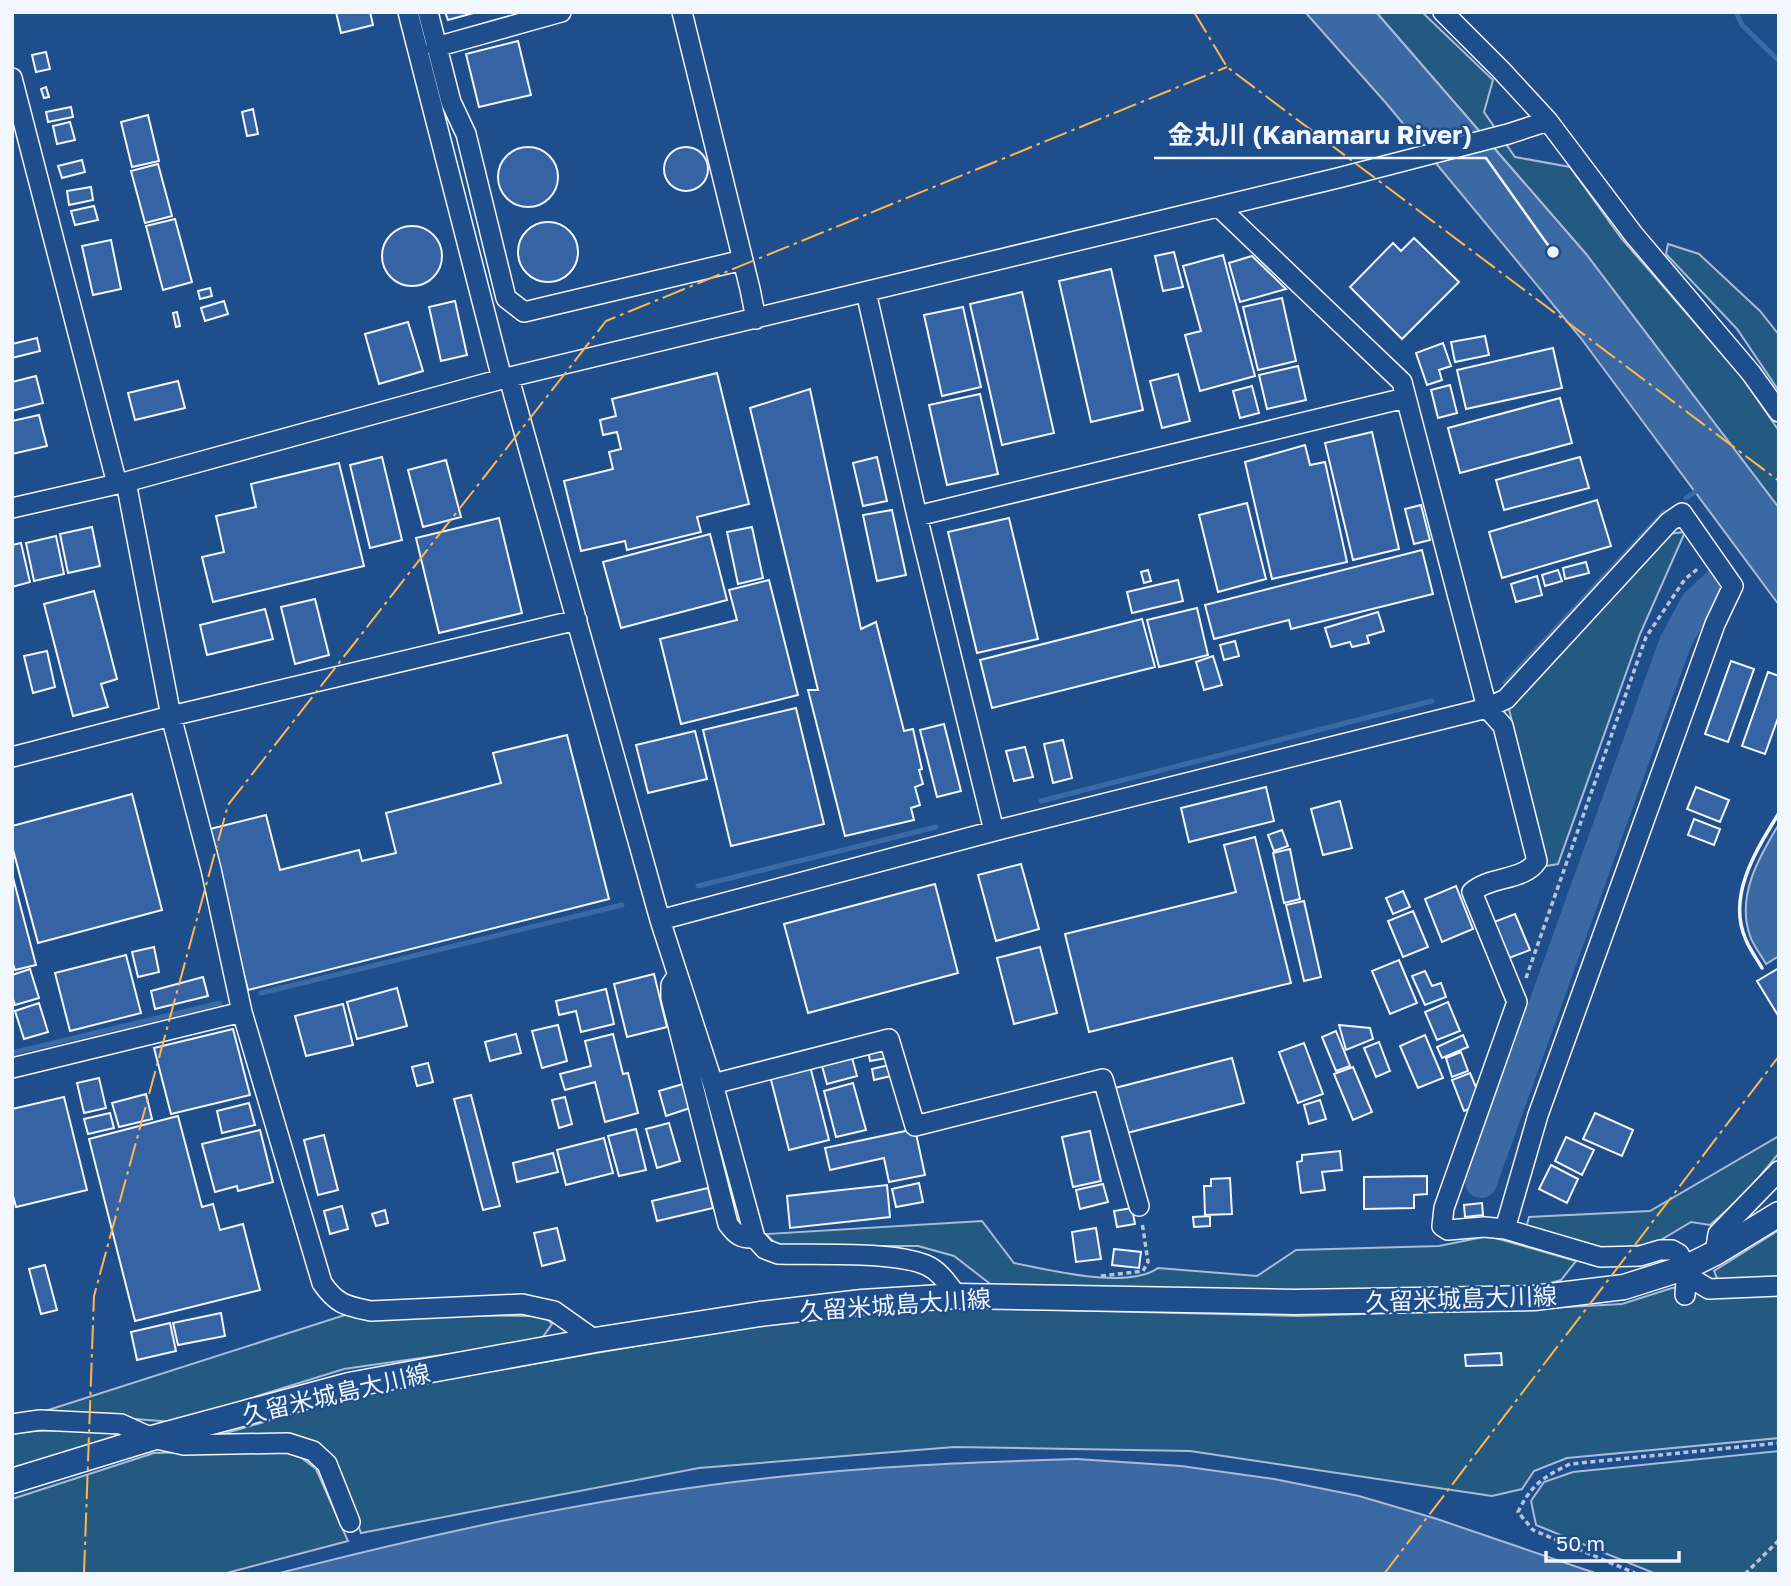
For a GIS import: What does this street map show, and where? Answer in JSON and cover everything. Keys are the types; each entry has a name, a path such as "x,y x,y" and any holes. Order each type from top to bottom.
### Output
{"main road":[{"name":"久留米城島大川線","path":"12,1481 152,1438 349,1385 595,1340 760,1314 862,1302 957,1296 1294,1302 1534,1298 1624,1287 1687,1267 1779,1214"}],"street":[{"path":"408,12 505,379 577,620 660,920 713,1084 755,1238 765,1249 778,1254 899,1258 927,1266 944,1278 957,1296"},
{"path":"428,12 451,102 466,134 506,298 524,312 743,260"},
{"path":"436,47 561,12"},
{"path":"682,12 756,319"},
{"path":"1443,12 1548,121 1634,235 1751,373 1779,412"},
{"path":"12,78 122,483 172,716 211,869 242,1012 322,1283 331,1297 346,1306 371,1311 522,1304 554,1311 595,1340"},
{"path":"12,508 122,483 505,379 1338,178 1548,121"},
{"path":"1219,207 1402,382 1487,708 1503,726 1537,861 1532,869 1480,885 1472,892 1517,1002 1444,1208 1442,1226 1448,1230 1484,1227 1505,1229 1600,1257 1640,1256 1660,1250 1672,1251 1679,1254 1694,1280 1709,1289 1779,1286"},
{"path":"866,292 917,516 994,831"},
{"path":"917,516 1405,398"},
{"path":"660,920 994,831 1487,708 1506,699 1669,523 1682,513 1733,586 1715,624 1538,1115 1505,1229"},
{"path":"12,757 172,716 577,620"},
{"path":"677,975 671,985 671,998 728,1224 735,1234 744,1239 755,1238"},
{"path":"12,1068 242,1012"},
{"path":"713,1084 889,1040 915,1126 1103,1079 1139,1206"},
{"path":"1715,1253 1718,1234 1779,1171"},
{"path":"1685,1295 1687,1267"},
{"path":"12,1424 40,1420 121,1424 152,1438 184,1445 288,1443 313,1451 327,1464 350,1522"}],"path":[{"path":"1517,1002 1646,636 1685,579 1712,557"},
{"path":"1089,1277 1143,1271 1148,1262 1139,1206"},
{"path":"1637,1574 1533,1530 1518,1512 1524,1499 1542,1478 1570,1464 1779,1443"},
{"path":"1745,1574 1779,1540"}],"shaded area":[{"path":"1305,12 1376,12 1586,254 1779,508 1779,605 1580,337 1386,103"},
{"path":"1376,12 1422,12 1493,80 1484,112 1515,157 1570,167 1621,238 1742,377 1779,431 1779,508 1586,254"},
{"path":"1668,244 1699,254 1760,311 1779,335 1779,391 1737,329 1666,254"},
{"path":"1685,532 1640,634 1558,864 1546,866 1509,709 1667,534"},
{"path":"1779,824 1779,956 1766,964 1750,936 1746,906 1757,863"},
{"path":"1779,1136 1779,1153 1747,1192 1710,1225 1691,1222 1654,1244 1604,1249 1526,1228 1529,1217 1650,1211"},
{"path":"982,1221 1014,1263 1108,1278 1144,1274 1158,1268 1257,1276 1296,1250 1439,1246 1488,1236 1576,1261 1561,1280 1532,1288 1270,1291 993,1286 954,1256 918,1246 778,1246 766,1234"},
{"path":"1779,1230 1779,1438 1567,1458 1534,1471 1522,1489 1492,1496 1190,1451 954,1447 699,1468 361,1533 334,1461 216,1436 359,1394 764,1324 929,1307 1298,1316 1622,1304 1672,1288 1719,1283 1714,1271"},
{"path":"348,1314 544,1316 552,1324 540,1341 344,1369 174,1422 42,1412"},
{"path":"112,1428 119,1440 12,1469 12,1432"},
{"path":"290,1449 316,1469 348,1541 223,1574 12,1574 12,1499 154,1453"},
{"path":"1779,1451 1779,1574 1656,1574 1536,1525 1531,1501 1544,1482 1573,1472"},
{"path":"1077,1459 1181,1466 1274,1479 1359,1496 1437,1519 1598,1574 276,1574 535,1514 665,1491 867,1469"}],"building":[{"path":"336,12 370,12 373,25 341,33"},
{"path":"445,12 477,12 448,20"},
{"path":"518,41 531,95 479,107 466,54"},
{"path":"46,52 50,69 36,72 32,55"},
{"path":"46,87 49,97 44,98 41,89"},
{"path":"71,107 73,117 48,122 46,112"},
{"path":"253,109 258,134 247,136 242,112"},
{"path":"148,115 159,161 132,167 121,122"},
{"path":"70,122 75,140 57,144 53,126"},
{"path":"528,147 545,152 553,160 558,177 553,194 545,202 528,207 511,202 503,194 498,177 503,160 511,152"},
{"path":"686,147 702,153 708,169 702,185 686,191 670,185 664,169 670,153"},
{"path":"82,160 85,172 62,178 58,166"},
{"path":"158,164 172,216 145,223 131,171"},
{"path":"91,187 93,200 69,205 67,191"},
{"path":"94,206 98,220 75,225 71,211"},
{"path":"175,219 192,282 163,290 146,226"},
{"path":"542,222 554,222 573,235 578,252 576,264 565,277 554,282 542,282 523,269 518,258 518,246 531,227"},
{"path":"412,226 433,235 442,256 433,277 412,286 391,277 382,256 391,235"},
{"path":"1414,238 1459,282 1402,339 1350,287 1393,243 1401,251"},
{"path":"111,240 121,289 93,295 82,246"},
{"path":"1174,252 1183,287 1163,291 1155,256"},
{"path":"1223,255 1255,376 1200,391 1185,335 1201,331 1183,266"},
{"path":"1252,256 1286,289 1240,302 1229,263"},
{"path":"1111,269 1143,410 1091,422 1059,281"},
{"path":"210,288 212,296 200,299 198,291"},
{"path":"1022,292 1054,433 1002,445 970,304"},
{"path":"1282,298 1296,361 1258,370 1243,307"},
{"path":"224,301 228,314 205,321 201,308"},
{"path":"455,301 467,355 441,361 429,307"},
{"path":"963,307 981,387 942,396 924,315"},
{"path":"177,312 180,326 176,327 173,313"},
{"path":"408,322 423,371 379,384 365,334"},
{"path":"1485,336 1489,355 1455,362 1451,342"},
{"path":"37,338 40,351 12,358 12,344"},
{"path":"1443,343 1451,366 1439,370 1442,380 1427,385 1416,353"},
{"path":"1553,348 1562,388 1466,409 1457,370"},
{"path":"1298,366 1306,400 1267,409 1259,375"},
{"path":"717,373 749,504 697,517 701,532 627,550 625,541 581,551 564,481 613,469 609,452 621,449 617,432 603,435 600,420 616,416 612,399"},
{"path":"1178,374 1190,421 1162,428 1150,381"},
{"path":"36,376 43,403 12,411 12,382"},
{"path":"178,381 185,408 135,420 128,393"},
{"path":"1450,385 1457,413 1438,418 1431,390"},
{"path":"1252,386 1259,413 1240,418 1233,391"},
{"path":"810,389 861,629 876,622 904,731 913,729 922,769 919,770 923,784 915,787 920,805 911,808 914,820 845,836 808,690 818,690 750,408"},
{"path":"980,394 998,474 947,485 929,405"},
{"path":"1560,398 1572,443 1460,473 1448,428"},
{"path":"39,415 47,446 12,454 12,421"},
{"path":"1372,432 1399,549 1353,560 1325,443"},
{"path":"1305,445 1310,465 1325,462 1347,562 1272,579 1245,462"},
{"path":"382,457 402,540 370,548 350,465"},
{"path":"877,457 887,501 863,506 853,463"},
{"path":"1580,457 1589,488 1504,510 1496,480"},
{"path":"446,460 461,517 423,527 408,470"},
{"path":"339,463 364,566 213,602 202,557 224,552 216,516 256,507 251,484"},
{"path":"1597,500 1611,546 1502,578 1489,532"},
{"path":"1247,503 1266,579 1218,592 1199,515"},
{"path":"1421,505 1430,540 1414,544 1405,509"},
{"path":"892,510 906,575 877,581 863,515"},
{"path":"499,518 522,613 439,633 416,538"},
{"path":"1009,518 1038,639 977,653 948,532"},
{"path":"92,527 100,566 68,573 60,534"},
{"path":"752,527 763,578 738,584 727,532"},
{"path":"710,534 727,600 621,628 603,562"},
{"path":"56,536 64,574 34,581 26,543"},
{"path":"21,543 30,582 12,587 12,545"},
{"path":"1422,550 1433,594 1291,629 1289,620 1214,639 1205,605"},
{"path":"1586,562 1589,573 1565,579 1563,568"},
{"path":"1148,570 1151,581 1144,583 1141,572"},
{"path":"1558,570 1562,581 1545,586 1542,575"},
{"path":"1537,576 1542,595 1516,602 1511,584"},
{"path":"769,580 798,695 681,724 660,639 737,620 729,590"},
{"path":"1178,580 1183,601 1132,613 1127,592"},
{"path":"94,591 117,679 101,684 108,707 73,716 44,604"},
{"path":"315,599 329,655 295,664 281,607"},
{"path":"1197,608 1208,655 1159,667 1147,620"},
{"path":"265,609 273,639 207,655 200,625"},
{"path":"1378,612 1384,631 1367,636 1369,643 1352,647 1350,642 1331,647 1325,628"},
{"path":"1142,619 1155,667 992,708 980,660"},
{"path":"1235,641 1239,656 1224,660 1220,645"},
{"path":"47,651 55,687 33,693 24,656"},
{"path":"1213,656 1222,685 1204,690 1196,662"},
{"path":"1731,661 1754,669 1728,742 1705,734"},
{"path":"1768,672 1779,676 1779,715 1765,754 1742,746"},
{"path":"796,708 824,824 731,846 703,730"},
{"path":"944,724 961,791 937,797 920,730"},
{"path":"695,731 707,779 648,793 636,745"},
{"path":"567,735 609,899 248,990 206,830 266,815 280,870 359,850 362,861 396,853 386,813 501,783 493,753"},
{"path":"1063,740 1072,778 1053,783 1044,744"},
{"path":"1025,747 1033,777 1014,781 1006,751"},
{"path":"1266,787 1274,821 1189,842 1181,808"},
{"path":"1696,787 1729,800 1720,822 1687,809"},
{"path":"132,794 162,910 38,943 12,846 12,826"},
{"path":"1340,801 1352,848 1323,855 1311,809"},
{"path":"1694,819 1720,829 1714,845 1688,835"},
{"path":"1282,830 1288,846 1274,851 1268,835"},
{"path":"1255,837 1291,983 1089,1032 1065,934 1236,892 1224,845"},
{"path":"1290,849 1300,899 1284,903 1273,853"},
{"path":"1021,864 1039,929 996,941 978,875"},
{"path":"12,874 36,965 15,970 12,961"},
{"path":"935,884 958,973 808,1013 784,924"},
{"path":"1456,886 1473,929 1442,942 1425,899"},
{"path":"1403,891 1410,907 1393,914 1386,898"},
{"path":"1304,901 1321,977 1304,981 1286,905"},
{"path":"1413,911 1428,947 1403,957 1388,921"},
{"path":"1515,914 1530,950 1509,958 1494,922"},
{"path":"154,947 159,972 138,977 132,952"},
{"path":"1040,947 1057,1013 1014,1024 997,958"},
{"path":"126,955 141,1013 70,1031 55,973"},
{"path":"1399,960 1417,1003 1390,1014 1372,971"},
{"path":"1779,968 1779,1017 1757,981"},
{"path":"30,969 39,998 15,1005 12,975"},
{"path":"1425,971 1432,986 1441,983 1446,997 1425,1005 1412,976"},
{"path":"654,974 667,1027 627,1037 614,984"},
{"path":"203,977 208,996 155,1009 151,991"},
{"path":"397,988 407,1026 357,1039 347,1002"},
{"path":"606,989 614,1024 581,1032 576,1011 559,1015 556,1001"},
{"path":"1448,1002 1460,1031 1437,1040 1425,1012"},
{"path":"39,1003 48,1032 24,1039 15,1011"},
{"path":"343,1004 353,1045 306,1056 295,1016"},
{"path":"558,1025 567,1061 542,1068 532,1031"},
{"path":"1339,1025 1370,1028 1373,1039 1346,1050"},
{"path":"233,1029 250,1095 171,1114 154,1048"},
{"path":"1336,1031 1350,1066 1336,1071 1322,1037"},
{"path":"516,1034 521,1053 490,1061 485,1042"},
{"path":"613,1034 623,1074 628,1073 638,1113 605,1122 595,1082 565,1090 560,1074 591,1066 585,1041"},
{"path":"1425,1035 1443,1078 1418,1088 1400,1046"},
{"path":"1463,1035 1468,1047 1442,1058 1437,1047"},
{"path":"1379,1042 1390,1071 1376,1077 1364,1048"},
{"path":"1304,1043 1323,1094 1298,1103 1279,1052"},
{"path":"884,1047 887,1058 870,1061 868,1050"},
{"path":"1461,1052 1468,1071 1452,1077 1446,1058"},
{"path":"852,1058 857,1076 827,1084 822,1066"},
{"path":"1232,1058 1244,1103 1127,1133 1115,1088"},
{"path":"428,1063 433,1082 417,1086 412,1067"},
{"path":"889,1065 891,1076 874,1080 872,1069"},
{"path":"810,1066 829,1140 789,1150 770,1076"},
{"path":"1353,1067 1372,1112 1353,1120 1334,1074"},
{"path":"1470,1073 1478,1092 1471,1108 1464,1111 1452,1080"},
{"path":"99,1078 106,1108 84,1113 77,1083"},
{"path":"853,1083 866,1130 836,1137 824,1091"},
{"path":"683,1084 690,1108 666,1116 659,1091"},
{"path":"146,1094 152,1119 119,1127 112,1103"},
{"path":"471,1095 500,1206 483,1210 454,1099"},
{"path":"64,1097 87,1190 16,1207 12,1192 12,1109"},
{"path":"565,1097 572,1124 559,1128 552,1100"},
{"path":"1320,1100 1326,1119 1309,1124 1304,1105"},
{"path":"249,1103 255,1125 222,1133 217,1111"},
{"path":"110,1113 114,1128 88,1134 84,1119"},
{"path":"1595,1113 1633,1130 1622,1156 1583,1139"},
{"path":"178,1116 202,1207 213,1204 220,1230 243,1224 260,1290 135,1321 89,1139"},
{"path":"669,1123 680,1161 657,1168 646,1129"},
{"path":"636,1129 646,1170 619,1176 608,1136"},
{"path":"915,1129 925,1175 889,1182 884,1158 830,1170 825,1148"},
{"path":"260,1130 273,1182 238,1191 237,1186 215,1192 202,1144"},
{"path":"1090,1131 1101,1181 1073,1187 1062,1137"},
{"path":"324,1135 338,1190 318,1195 304,1140"},
{"path":"1566,1137 1594,1150 1582,1175 1555,1161"},
{"path":"604,1138 613,1173 566,1185 557,1150"},
{"path":"1340,1151 1342,1170 1322,1172 1325,1190 1301,1193 1297,1162 1302,1161 1302,1155"},
{"path":"553,1153 558,1172 517,1182 513,1163"},
{"path":"1551,1165 1578,1179 1567,1203 1539,1189"},
{"path":"1427,1176 1427,1194 1414,1195 1414,1208 1364,1209 1364,1177"},
{"path":"1230,1178 1232,1214 1205,1215 1204,1186 1211,1186 1211,1179"},
{"path":"919,1183 923,1202 896,1207 892,1189"},
{"path":"1103,1184 1108,1202 1080,1209 1076,1190"},
{"path":"887,1185 890,1217 790,1228 787,1196"},
{"path":"708,1188 713,1208 657,1221 652,1201"},
{"path":"1482,1203 1483,1215 1465,1217 1464,1205"},
{"path":"342,1206 348,1229 330,1234 324,1211"},
{"path":"1132,1208 1135,1224 1117,1227 1114,1211"},
{"path":"385,1210 388,1223 376,1226 372,1214"},
{"path":"1210,1216 1210,1226 1194,1227 1193,1217"},
{"path":"557,1228 565,1260 542,1266 534,1233"},
{"path":"1096,1228 1101,1259 1076,1262 1072,1232"},
{"path":"1114,1249 1141,1252 1139,1268 1112,1265"},
{"path":"45,1265 57,1310 41,1314 29,1269"},
{"path":"221,1313 225,1336 178,1345 173,1323"},
{"path":"170,1323 176,1351 137,1360 131,1332"},
{"path":"1501,1353 1502,1365 1466,1366 1465,1355"}],"waterway":[{"path":"1736,12 1742,25 1779,61"},
{"path":"1686,498 1701,488"},
{"path":"1505,683 1664,512"},
{"path":"1481,1182 1675,643 1696,604 1721,581"},
{"path":"1041,801 1432,701"},
{"path":"698,886 936,827"},
{"path":"261,993 622,905"},
{"path":"12,1053 220,1003"}],"wall":[{"path":"1762,968 1746,940 1740,907 1742,890 1754,857 1779,813"}],"power":[{"path":"1194,12 1227,67 1779,481"},
{"path":"84,1574 94,1296 228,805 606,321 1227,67"},
{"path":"1384,1574 1779,1056"}],"place":[{"name":"金丸川 (Kanamaru River)","path":"1553,252"}]}
